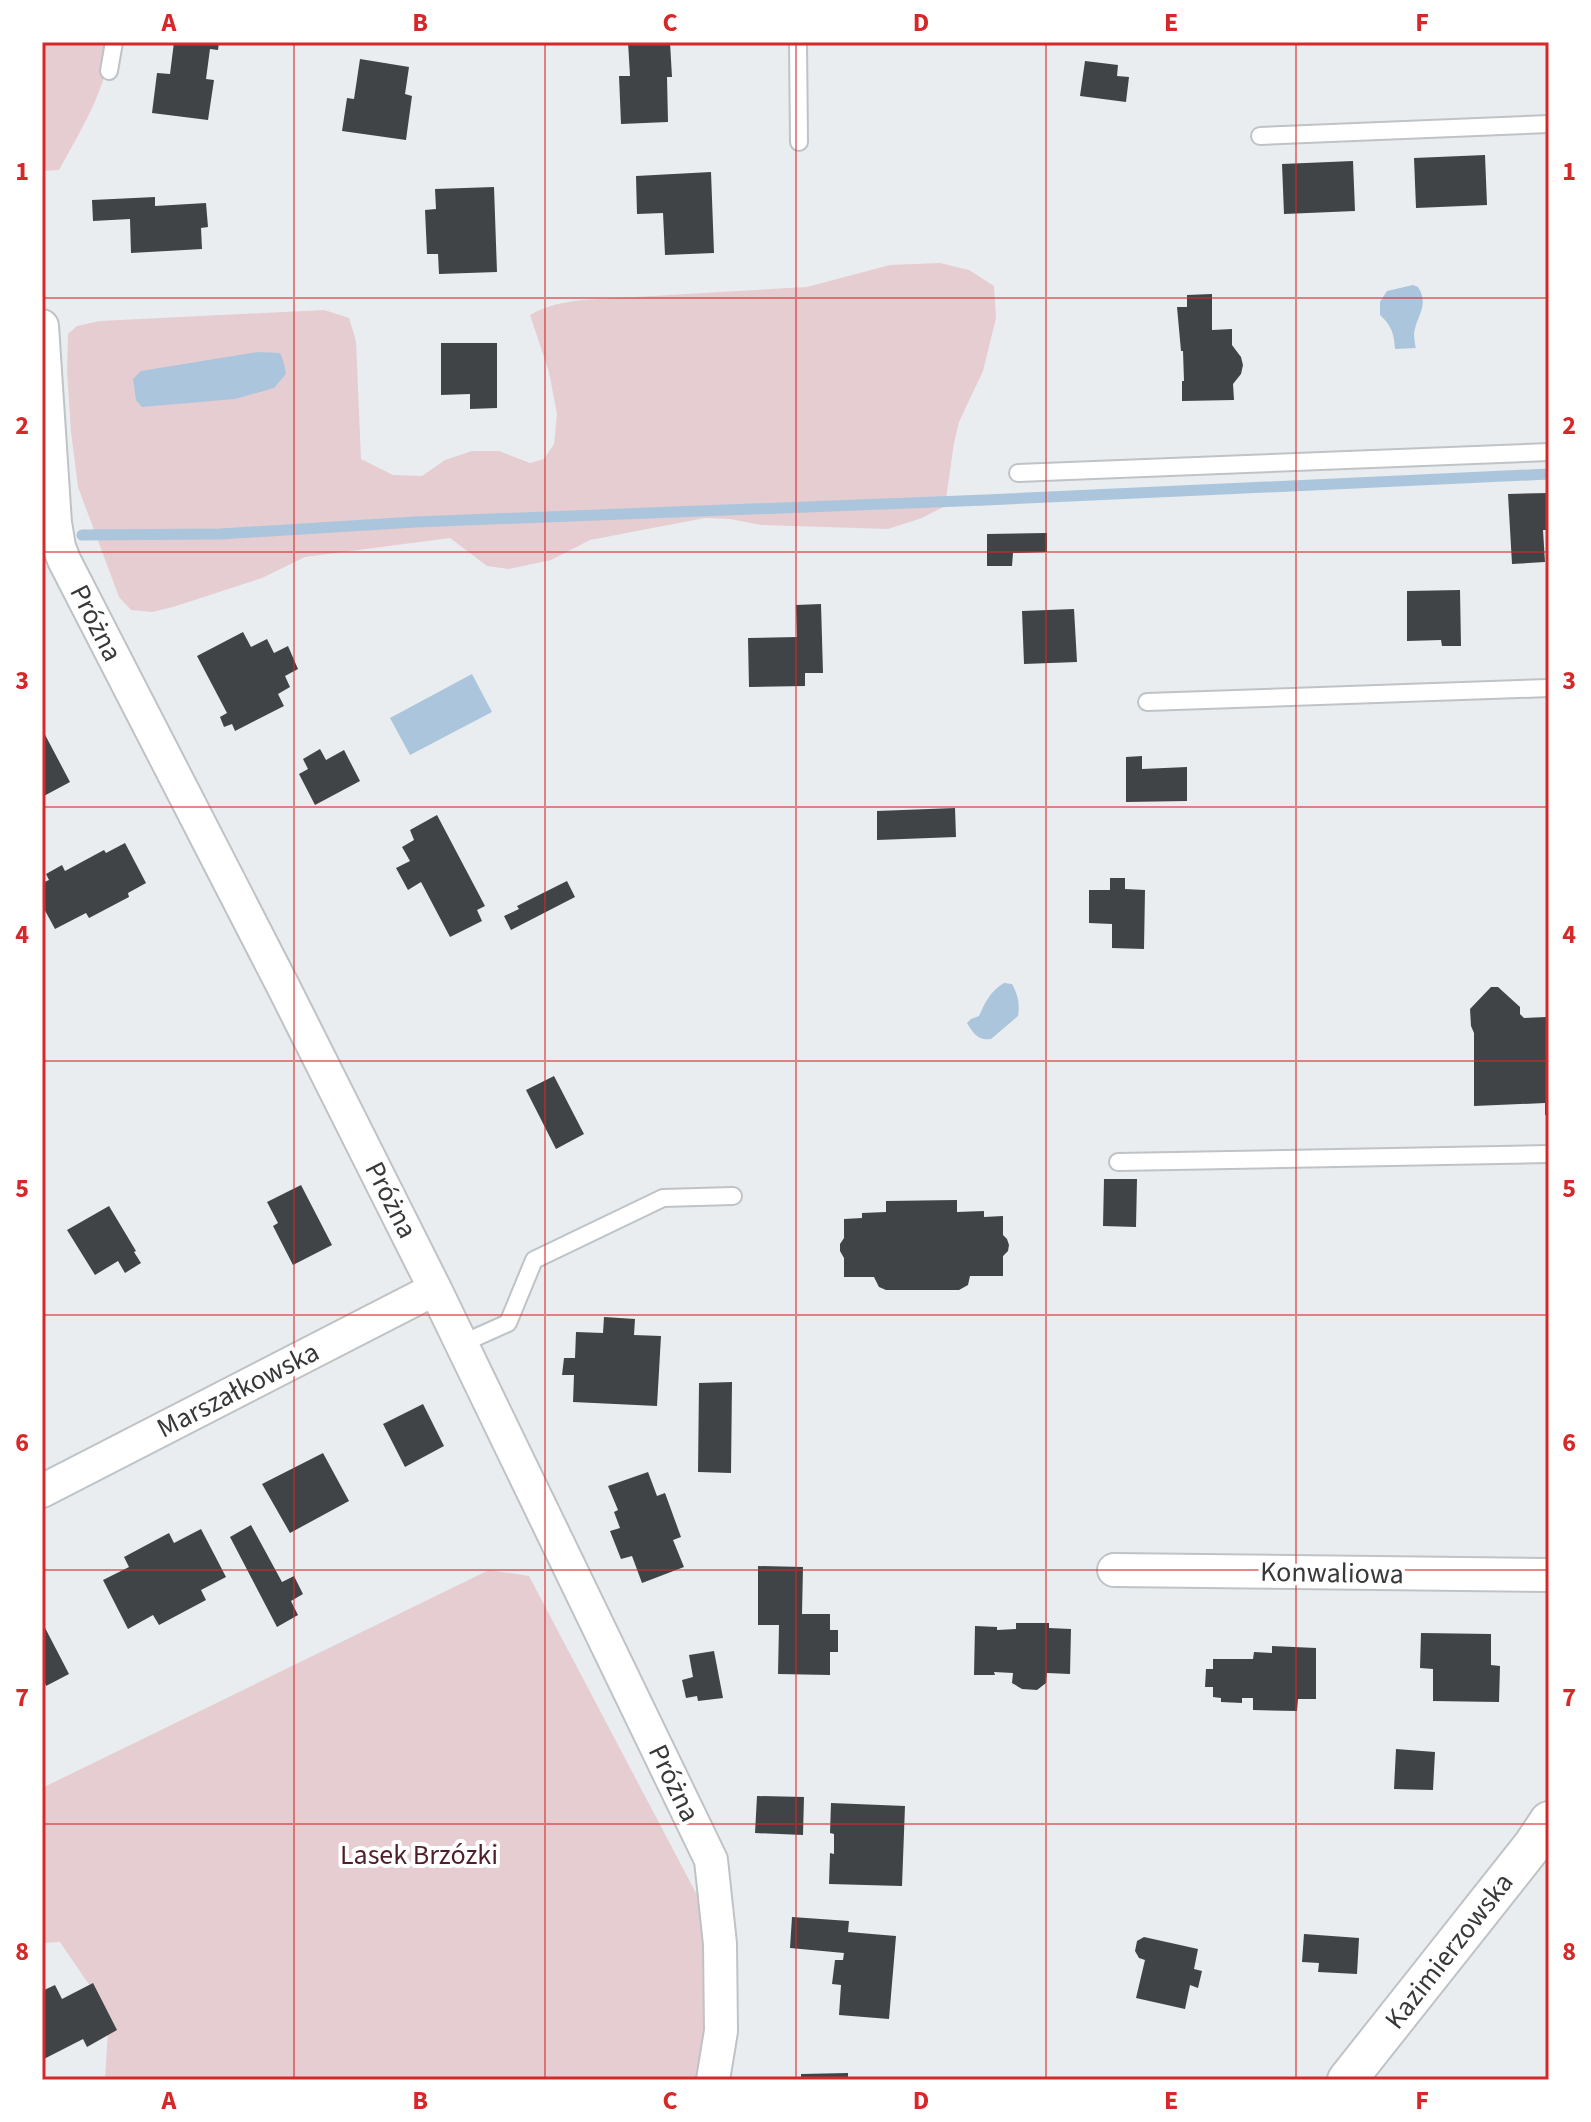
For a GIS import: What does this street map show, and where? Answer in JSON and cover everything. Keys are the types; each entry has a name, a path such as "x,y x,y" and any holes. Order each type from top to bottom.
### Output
{"street":[{"name":"Próżna","path":"42,326 55,523 64,560 435,1289 711,1860 720,1944 721,2031 713,2080"},
{"name":"Marszałkowska","path":"42,1491 435,1289"},
{"name":"Konwaliowa","path":"1114,1570 1549,1575"},
{"name":"Kazimierzowska","path":"1347,2080 1549,1821"}],"lane":[{"path":"109,71 114,42"},
{"path":"798,42 799,142"},
{"path":"1260,136 1549,124"},
{"path":"1018,473 1549,452"},
{"path":"1147,702 1549,688"},
{"path":"1118,1162 1549,1154"},
{"path":"461,1344 508,1323 534,1260 663,1198 733,1196"}],"green space":[{"path":"42,42 111,42 99,93 59,170 42,171"},
{"path":"940,263 969,270 994,286 996,318 983,371 959,422 945,506 922,518 888,529 761,525 705,518 590,540 551,560 509,569 487,566 450,538 305,557 262,578 152,612 131,610 119,597 78,487 67,371 68,334 77,326 100,321 324,310 349,318 356,341 361,459 393,475 422,476 445,460 472,451 499,451 530,463 544,459 554,444 557,414 549,372 530,315 543,309 584,300 807,287 890,265"},
{"name":"Lasek Brzózki","path":"489,1570 529,1576 706,1912 703,2080 105,2080 109,2014 60,1942 42,1943 42,1788"}],"water":[{"path":"1413,285 1418,287 1423,300 1414,334 1416,348 1395,349 1391,330 1380,315 1380,302 1387,291"},
{"path":"258,352 280,353 286,374 274,388 235,399 142,407 136,400 133,379 141,371"},
{"path":"472,674 492,712 410,755 390,718"},
{"path":"1004,983 1012,984 1016,992 1018,1016 991,1039 979,1037 967,1023 979,1016 992,994"}],"building":[{"path":"174,42 219,42 218,50 210,49 206,79 214,80 208,120 152,113 157,73 170,74"},
{"path":"628,42 670,42 672,77 667,77 668,122 621,124 619,76 630,76"},
{"path":"360,59 409,67 405,94 412,96 406,140 342,131 347,98 354,99"},
{"path":"1085,61 1118,65 1117,76 1129,77 1126,102 1080,96"},
{"path":"1485,155 1487,205 1416,208 1414,158"},
{"path":"1353,161 1355,211 1284,214 1282,164"},
{"path":"711,172 714,253 665,255 663,213 637,214 636,176"},
{"path":"494,187 497,272 439,274 438,254 427,254 425,210 436,209 435,189"},
{"path":"155,197 155,206 206,203 208,227 201,228 202,249 131,253 130,219 93,221 92,200"},
{"path":"1212,294 1212,330 1232,329 1232,345 1243,365 1241,374 1233,384 1234,400 1182,401 1183,351 1177,307 1187,307 1187,295"},
{"path":"441,343 497,343 497,408 470,409 470,394 441,395"},
{"path":"1549,493 1549,530 1543,530 1545,562 1512,564 1508,494"},
{"path":"1047,533 1047,552 1013,553 1012,566 987,566 987,534"},
{"path":"1460,590 1461,646 1442,646 1441,640 1407,641 1407,591"},
{"path":"821,604 823,673 805,673 805,686 749,687 748,638 797,637 796,605"},
{"path":"1074,609 1077,662 1024,664 1022,611"},
{"path":"243,632 251,647 267,639 274,653 288,646 298,669 285,676 290,687 278,694 284,706 235,731 232,724 224,727 220,717 227,713 197,656"},
{"path":"42,729 70,782 42,797"},
{"path":"320,749 326,760 344,750 360,781 315,805 299,774 308,769 303,759"},
{"path":"1142,756 1142,769 1187,767 1187,801 1126,802 1126,757"},
{"path":"955,808 956,837 877,840 877,811"},
{"path":"437,815 485,906 477,910 482,921 450,937 421,882 408,890 396,868 410,861 402,847 414,840 410,830"},
{"path":"125,843 146,883 128,893 129,897 91,917 86,913 55,929 42,905 42,883 49,880 46,874 62,865 65,871 104,850 106,853"},
{"path":"1110,878 1125,878 1125,889 1145,890 1144,949 1112,948 1112,924 1089,923 1089,890 1110,890"},
{"path":"567,881 575,897 511,930 504,916 519,909 517,906"},
{"path":"1491,987 1498,987 1520,1007 1524,1018 1546,1017 1549,1014 1549,1115 1545,1115 1545,1103 1474,1106 1474,1033 1470,1009"},
{"path":"554,1076 584,1134 556,1149 526,1090"},
{"path":"1104,1179 1137,1179 1136,1227 1103,1226"},
{"path":"301,1185 332,1245 293,1265 273,1226 278,1223 267,1202"},
{"path":"957,1200 957,1212 984,1211 984,1217 1003,1216 1003,1235 1009,1245 1003,1256 1003,1276 970,1276 968,1285 959,1290 886,1290 879,1287 874,1277 844,1277 840,1244 844,1238 844,1219 862,1218 862,1213 886,1212 886,1201"},
{"path":"109,1206 141,1263 125,1273 118,1261 95,1275 67,1230"},
{"path":"604,1317 635,1319 634,1335 661,1336 657,1406 573,1402 574,1375 562,1375 564,1358 575,1358 576,1332 603,1333"},
{"path":"732,1382 731,1473 698,1472 699,1383"},
{"path":"423,1404 444,1446 405,1467 383,1424"},
{"path":"323,1453 349,1501 290,1533 262,1484"},
{"path":"648,1472 657,1496 665,1493 681,1537 673,1540 684,1567 642,1583 632,1556 621,1559 610,1531 620,1528 614,1512 618,1510 608,1486"},
{"path":"251,1525 282,1582 294,1576 303,1594 291,1601 298,1615 277,1627 230,1537"},
{"path":"201,1529 226,1577 201,1590 206,1600 159,1625 153,1615 128,1629 103,1580 129,1567 124,1557 169,1533 174,1543"},
{"path":"758,1566 803,1567 802,1614 830,1614 830,1630 838,1630 838,1652 830,1652 830,1675 778,1674 779,1625 758,1625"},
{"path":"42,1622 69,1674 46,1686 42,1681"},
{"path":"1016,1623 1049,1623 1049,1628 1071,1629 1070,1674 1047,1673 1046,1683 1037,1690 1022,1689 1012,1683 1013,1673 974,1675 975,1626 1016,1629"},
{"path":"1421,1633 1491,1634 1491,1665 1500,1666 1499,1702 1433,1701 1433,1669 1420,1668"},
{"path":"1272,1646 1316,1648 1316,1699 1298,1699 1297,1711 1253,1710 1253,1698 1242,1698 1242,1703 1221,1702 1221,1698 1213,1697 1213,1687 1205,1687 1206,1669 1213,1669 1213,1659 1253,1659 1254,1652 1272,1653"},
{"path":"714,1651 723,1698 698,1701 697,1696 686,1698 682,1680 693,1677 689,1655"},
{"path":"1396,1749 1435,1752 1433,1790 1394,1789"},
{"path":"757,1796 804,1797 803,1835 755,1833"},
{"path":"831,1803 905,1806 902,1886 829,1884 830,1853 834,1854 834,1834 830,1833"},
{"path":"792,1917 849,1921 848,1932 896,1936 889,2019 839,2015 841,1985 832,1984 835,1960 843,1960 844,1953 790,1948"},
{"path":"1304,1934 1359,1938 1357,1974 1318,1972 1319,1963 1302,1962"},
{"path":"1144,1937 1198,1949 1194,1969 1202,1971 1198,1988 1190,1985 1185,2009 1136,1998 1145,1960 1139,1958 1135,1951 1137,1941"},
{"path":"93,1983 117,2030 87,2047 83,2039 42,2060 42,1991 55,1985 62,1999"},
{"path":"848,2073 848,2080 801,2080 801,2074"}],"waterway":[{"path":"82,535 220,534 415,522 1549,474"}]}
